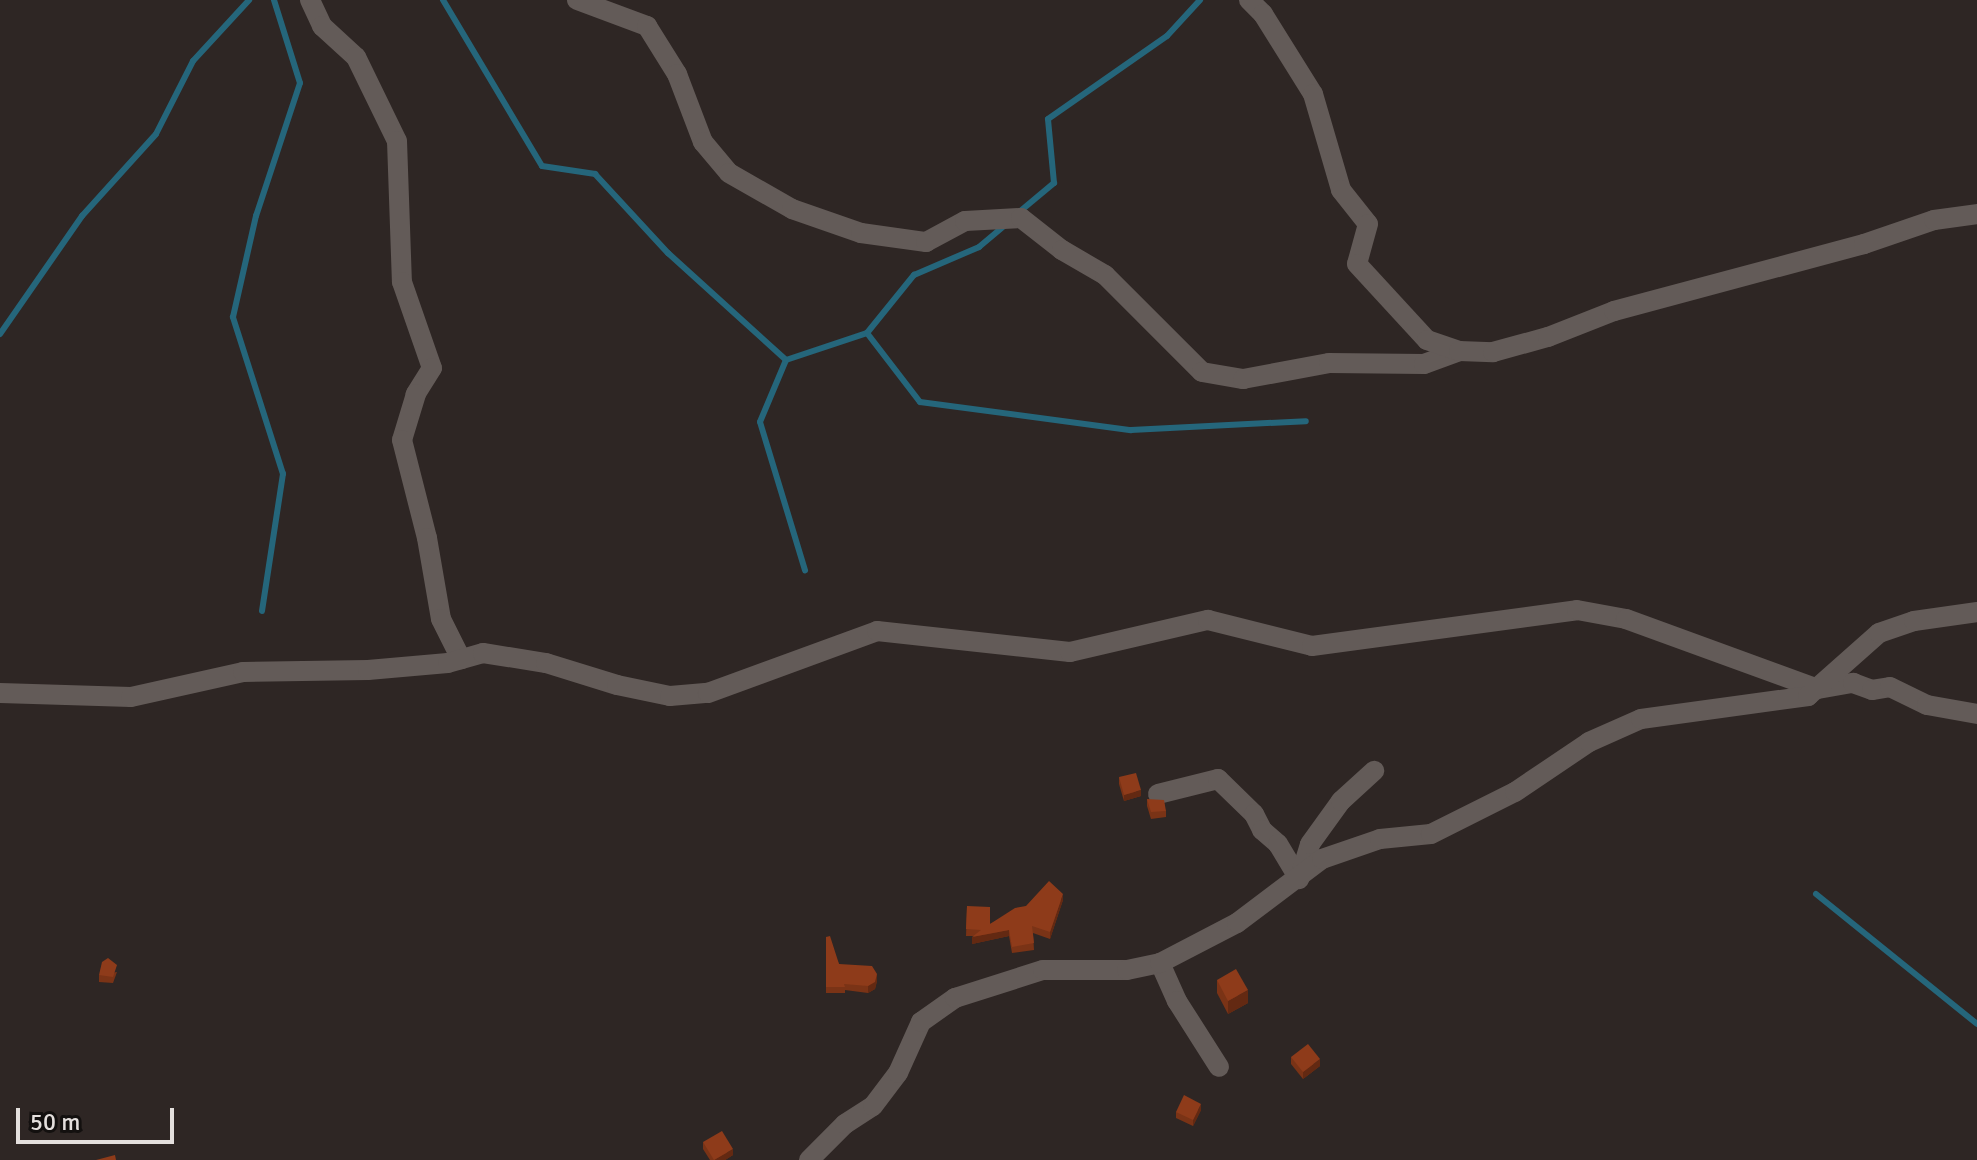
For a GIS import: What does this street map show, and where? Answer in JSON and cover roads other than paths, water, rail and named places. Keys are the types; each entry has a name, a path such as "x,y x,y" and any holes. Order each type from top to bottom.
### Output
{"street":[{"path":"310,0 322,26 356,57 397,141 402,282 432,368 416,394 402,440 427,538 441,619 461,659"},
{"path":"577,0 647,26 677,74 703,142 729,173 792,209 861,233 926,242 965,221 1021,218 1062,250 1105,275 1202,372 1243,379 1329,363 1424,364 1459,351"},
{"path":"1249,0 1263,14 1313,94 1341,190 1368,224 1357,264 1427,340 1459,351 1493,352 1614,311 1864,244 1934,220 1977,214"},
{"path":"0,693 131,697 243,672 368,670 461,659 483,653 546,663 617,685 670,696 708,693 877,631 1070,652 1208,620 1312,646 1577,610 1626,619 1818,689 1853,683 1872,690 1890,687 1927,705 1977,714"},
{"path":"809,1160 845,1124 873,1106 898,1073 921,1022 955,998 1043,970 1127,970 1160,963 1237,923 1322,859 1380,839 1431,834 1515,792 1589,742 1641,719 1808,696 1879,633 1914,621 1977,612"},
{"path":"1299,879 1310,844 1341,801 1374,771"},
{"path":"1158,794 1218,779 1254,814 1299,879"},
{"path":"1160,963 1177,1001 1219,1067"}],"waterway":[{"path":"0,334 82,216 156,134 193,61 249,0"},
{"path":"262,611 283,474 233,317 256,216 300,83 274,0"},
{"path":"443,0 542,166 595,174 668,253 786,360 760,422 805,570"},
{"path":"1018,213 1054,183 1048,119 1167,36 1200,0"},
{"path":"867,333 914,275 979,247 1004,226"},
{"path":"786,360 867,333 920,402 1131,430 1306,421"},
{"path":"1816,894 1977,1024"}]}
